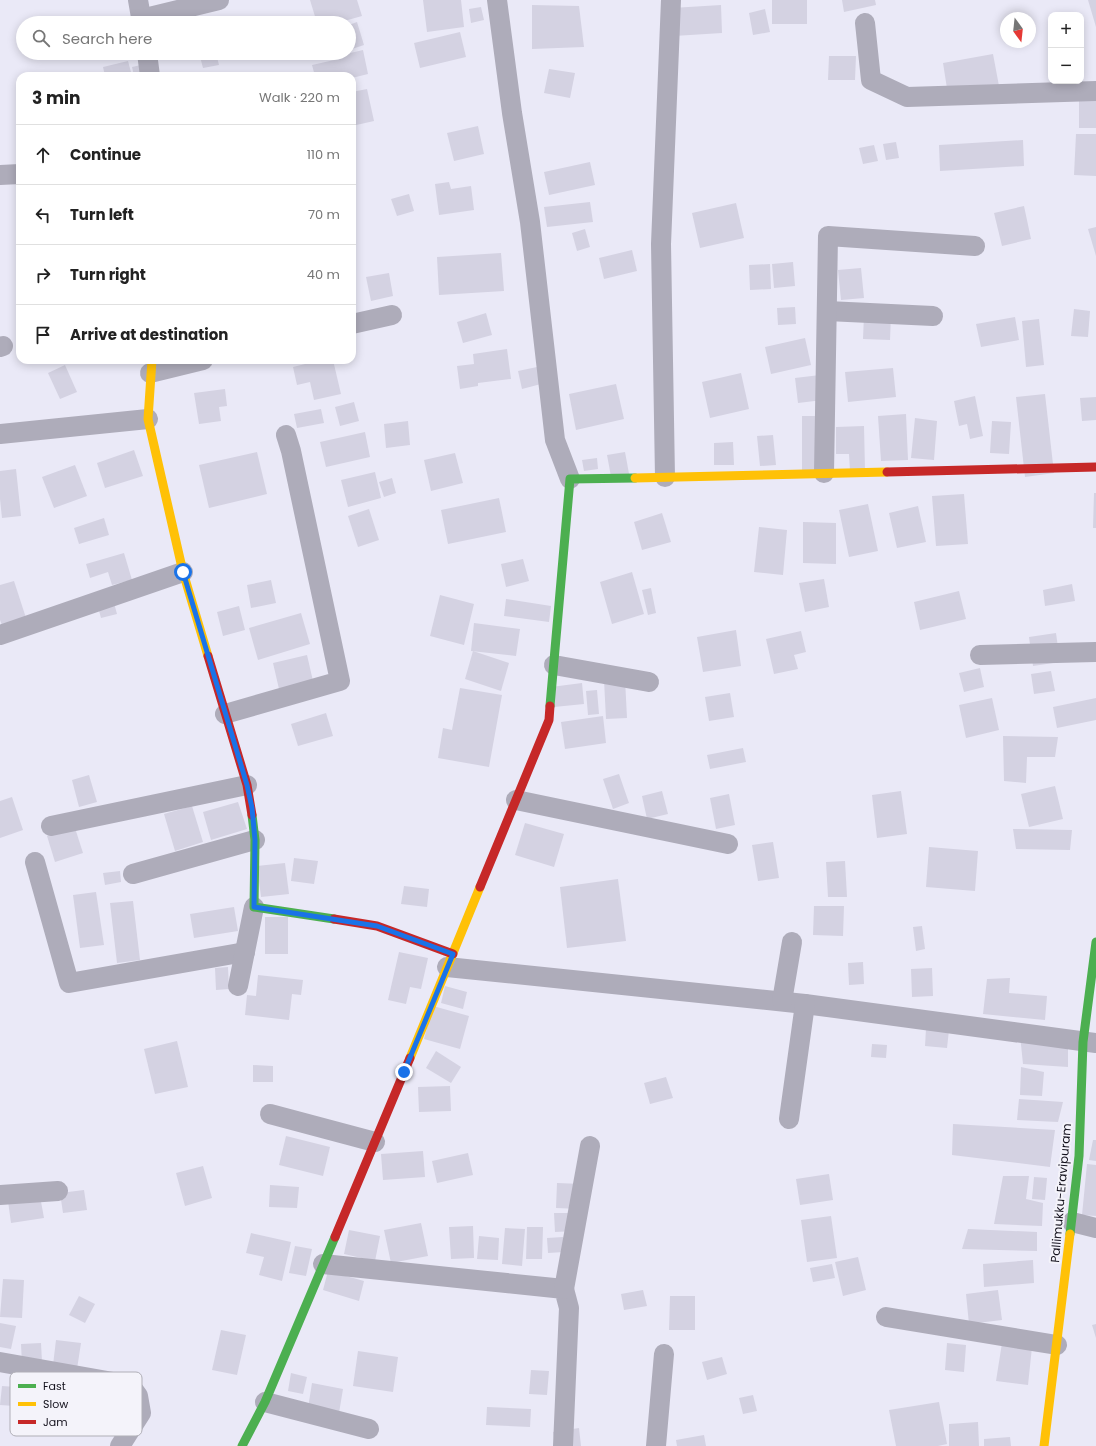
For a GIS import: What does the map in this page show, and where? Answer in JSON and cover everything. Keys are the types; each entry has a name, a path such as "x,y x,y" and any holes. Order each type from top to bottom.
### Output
{"street":[{"path":"141,14 219,0"},
{"path":"242,1446 265,1402 375,1142 549,720 570,479 555,440 530,222 512,113 497,0"},
{"path":"666,477 661,244 671,0"},
{"path":"866,23 871,80 907,97 1096,92"},
{"path":"148,60 149,72"},
{"path":"0,175 16,174"},
{"path":"824,473 828,236 975,246"},
{"path":"827,311 933,316"},
{"path":"356,323 392,314"},
{"path":"168,364 151,366 148,419 183,572 247,785 252,808 255,840 254,907 238,986"},
{"path":"0,434 148,419"},
{"path":"225,714 340,681 291,451 286,435"},
{"path":"570,479 1096,467"},
{"path":"0,635 183,572"},
{"path":"980,655 1096,652"},
{"path":"554,665 649,682"},
{"path":"51,826 247,785"},
{"path":"516,800 728,844"},
{"path":"133,874 255,840"},
{"path":"35,862 69,983 245,952"},
{"path":"254,907 377,926 450,961 782,1001 1089,1042"},
{"path":"782,1001 792,942"},
{"name":"Pallimukku-Eravipuram","path":"1044,1446 1079,1156 1096,942"},
{"path":"789,1119 805,1004"},
{"path":"270,1114 375,1142"},
{"path":"563,1446 569,1308 564,1289 590,1146"},
{"path":"0,1195 58,1191"},
{"path":"1072,1222 1096,1228"},
{"path":"323,1264 564,1289"},
{"path":"886,1317 1057,1345"},
{"path":"656,1446 664,1354"},
{"path":"0,1362 57,1372"},
{"path":"265,1402 368,1429"},
{"path":"120,1446 126,1436"}],"building":[{"path":"310,0 357,0 362,16 356,18 356,16 315,16"},
{"path":"423,0 461,0 464,27 427,32"},
{"path":"772,0 807,0 807,24 772,24"},
{"path":"842,0 875,0 876,5 844,12"},
{"path":"1088,0 1096,0 1096,27"},
{"path":"532,5 579,6 584,47 532,49"},
{"path":"721,5 722,33 674,36 672,8"},
{"path":"481,7 484,20 471,23 469,9"},
{"path":"765,9 770,32 753,35 749,13"},
{"path":"356,22 364,45 356,48"},
{"path":"460,32 466,57 420,68 414,43"},
{"path":"363,50 368,74 356,77 356,72 314,72 312,65 334,60 356,60 356,52"},
{"path":"993,54 999,86 948,95 943,63"},
{"path":"829,56 856,56 855,80 828,80"},
{"path":"201,60 218,60 219,65 203,68"},
{"path":"128,61 131,72 104,72 103,67"},
{"path":"145,64 147,72 133,72 132,67"},
{"path":"549,69 575,73 570,98 544,93"},
{"path":"367,89 374,121 356,125 356,91"},
{"path":"1079,98 1096,98 1096,128 1079,128"},
{"path":"478,126 484,154 454,161 447,133"},
{"path":"1076,134 1096,134 1096,176 1074,175"},
{"path":"1023,140 1024,166 940,171 939,145"},
{"path":"896,142 899,158 886,160 883,144"},
{"path":"874,145 878,161 863,164 859,148"},
{"path":"590,162 595,185 549,195 544,172"},
{"path":"449,182 451,189 471,186 474,210 439,215 435,184"},
{"path":"409,194 414,211 397,216 391,199"},
{"path":"590,202 593,222 547,227 544,207"},
{"path":"736,203 744,238 700,248 692,213"},
{"path":"1024,206 1031,239 1002,246 994,213"},
{"path":"1096,227 1096,256 1088,229"},
{"path":"585,229 590,247 577,251 572,233"},
{"path":"632,250 637,271 604,279 599,258"},
{"path":"501,253 504,291 439,295 437,257"},
{"path":"793,262 795,286 774,288 772,264"},
{"path":"770,264 771,289 750,290 749,265"},
{"path":"861,268 864,298 841,300 838,270"},
{"path":"389,273 393,296 371,301 366,277"},
{"path":"795,307 796,324 778,325 777,308"},
{"path":"1074,309 1090,311 1088,337 1071,336"},
{"path":"486,313 492,335 463,343 457,322"},
{"path":"864,315 891,315 890,340 863,339"},
{"path":"1015,317 1019,340 981,347 976,324"},
{"path":"1039,319 1044,365 1026,367 1022,321"},
{"path":"805,338 811,365 771,374 765,347"},
{"path":"507,349 511,379 478,383 478,386 460,389 457,366 474,364 473,354"},
{"path":"305,364 334,364 341,394 314,400 310,382 297,385 293,367"},
{"path":"65,365 77,392 60,399 48,373"},
{"path":"537,367 541,384 522,389 518,371"},
{"path":"893,368 896,397 848,402 845,372"},
{"path":"741,373 749,409 710,418 702,382"},
{"path":"820,375 823,400 798,403 795,378"},
{"path":"616,384 624,419 576,430 569,394"},
{"path":"225,389 227,406 219,407 221,421 199,424 194,393"},
{"path":"1045,394 1054,473 1025,477 1016,397"},
{"path":"975,396 983,436 970,439 967,424 959,426 954,401"},
{"path":"1096,397 1096,420 1082,421 1080,398"},
{"path":"354,402 359,421 340,426 335,407"},
{"path":"321,409 324,423 297,428 294,414"},
{"path":"906,414 908,460 881,461 878,416"},
{"path":"802,416 826,416 826,473 802,473"},
{"path":"915,418 937,421 934,460 911,458"},
{"path":"408,421 410,445 386,448 384,424"},
{"path":"992,421 1011,422 1009,454 990,453"},
{"path":"864,426 865,470 850,471 849,454 836,454 836,427"},
{"path":"365,432 370,457 326,467 320,442"},
{"path":"773,435 776,465 760,466 757,436"},
{"path":"733,442 734,465 714,465 714,443"},
{"path":"134,450 143,476 105,488 97,463"},
{"path":"257,452 267,494 209,508 199,465"},
{"path":"625,452 630,479 612,482 607,455"},
{"path":"455,453 463,483 431,491 424,460"},
{"path":"597,458 598,469 584,471 582,460"},
{"path":"75,465 87,496 54,508 42,477"},
{"path":"16,469 21,516 2,518 0,471"},
{"path":"375,472 381,498 348,507 341,480"},
{"path":"392,478 396,493 384,497 379,482"},
{"path":"1094,493 1096,493 1096,528 1093,528"},
{"path":"964,494 968,544 936,546 932,496"},
{"path":"499,498 506,532 448,544 441,510"},
{"path":"868,504 878,551 849,557 839,510"},
{"path":"918,506 926,542 897,548 889,513"},
{"path":"369,509 379,540 358,547 348,516"},
{"path":"662,513 671,542 642,550 634,522"},
{"path":"104,518 109,535 79,544 74,528"},
{"path":"803,522 836,523 836,564 803,563"},
{"path":"759,527 787,530 783,575 754,572"},
{"path":"124,553 132,580 112,585 108,572 90,578 86,564"},
{"path":"523,559 529,581 506,587 501,564"},
{"path":"632,572 644,614 612,624 600,582"},
{"path":"824,579 829,607 805,612 799,583"},
{"path":"271,580 276,603 251,608 247,585"},
{"path":"14,581 27,621 3,628 0,620 0,585"},
{"path":"1072,584 1075,601 1045,606 1043,590"},
{"path":"651,588 656,613 648,615 642,590"},
{"path":"959,591 966,619 920,630 914,602"},
{"path":"440,595 474,604 464,645 430,636"},
{"path":"506,599 551,606 549,622 504,616"},
{"path":"114,603 117,614 101,618 98,607"},
{"path":"239,606 245,630 223,636 217,612"},
{"path":"301,613 310,644 258,660 249,628"},
{"path":"474,623 520,629 516,656 471,651"},
{"path":"736,630 741,666 703,672 697,637"},
{"path":"801,631 806,652 794,655 798,669 774,674 766,639"},
{"path":"1056,633 1060,662 1033,666 1029,637"},
{"path":"473,651 509,663 501,691 465,679"},
{"path":"307,655 313,681 279,689 273,663"},
{"path":"980,668 984,687 964,692 959,673"},
{"path":"1051,671 1055,691 1034,694 1031,674"},
{"path":"625,679 627,718 606,719 604,680"},
{"path":"582,683 584,704 554,707 551,687"},
{"path":"460,688 502,695 489,767 438,758 443,728 452,730"},
{"path":"597,690 599,714 588,715 586,691"},
{"path":"730,693 734,717 709,721 705,697"},
{"path":"992,698 999,730 966,738 959,705"},
{"path":"1096,698 1096,720 1057,728 1053,707"},
{"path":"326,713 333,736 298,746 291,724"},
{"path":"603,716 606,743 565,749 561,722"},
{"path":"1003,736 1058,737 1055,757 1027,757 1026,783 1004,781"},
{"path":"743,748 746,762 710,769 707,755"},
{"path":"619,774 629,803 613,809 603,779"},
{"path":"89,775 97,802 79,807 72,780"},
{"path":"1055,786 1063,819 1029,827 1021,794"},
{"path":"662,791 668,814 647,819 642,796"},
{"path":"901,791 907,834 877,838 872,795"},
{"path":"729,794 735,825 716,829 710,798"},
{"path":"12,797 23,830 0,838 0,801"},
{"path":"238,802 247,829 211,840 203,812"},
{"path":"192,806 203,842 175,851 164,814"},
{"path":"525,823 564,834 554,867 515,855"},
{"path":"75,828 83,853 55,862 47,836"},
{"path":"1013,829 1072,830 1070,850 1016,849"},
{"path":"773,842 779,878 758,881 752,845"},
{"path":"929,847 978,851 975,891 926,887"},
{"path":"294,858 318,861 314,884 291,881"},
{"path":"845,861 847,897 828,897 826,862"},
{"path":"285,863 289,894 261,897 257,866"},
{"path":"120,871 121,882 105,885 103,873"},
{"path":"618,879 626,941 567,948 560,887"},
{"path":"404,886 429,889 427,907 401,904"},
{"path":"96,892 104,945 80,948 73,895"},
{"path":"133,901 140,960 117,963 110,903"},
{"path":"814,906 844,906 843,936 813,935"},
{"path":"234,907 238,931 194,938 190,914"},
{"path":"265,917 288,917 288,954 265,954"},
{"path":"922,926 925,949 916,951 913,927"},
{"path":"399,952 428,958 421,989 410,987 406,1004 388,1000"},
{"path":"863,962 864,984 849,985 848,963"},
{"path":"228,967 229,989 216,990 215,968"},
{"path":"932,968 933,996 912,997 911,969"},
{"path":"258,975 303,980 301,995 292,994 289,1020 245,1015 247,995 256,996"},
{"path":"1010,978 1009,993 1047,996 1045,1020 983,1014 987,979"},
{"path":"445,986 467,992 463,1009 441,1003"},
{"path":"433,1006 469,1016 460,1049 424,1039"},
{"path":"926,1029 949,1030 947,1048 925,1046"},
{"path":"1020,1035 1068,1042 1068,1067 1023,1064"},
{"path":"177,1041 188,1087 155,1094 144,1049"},
{"path":"872,1044 887,1045 886,1058 871,1057"},
{"path":"436,1051 461,1067 451,1083 426,1068"},
{"path":"253,1065 273,1066 273,1082 253,1082"},
{"path":"1021,1067 1044,1072 1042,1096 1020,1095"},
{"path":"666,1077 673,1098 650,1104 644,1083"},
{"path":"450,1086 451,1111 419,1112 418,1087"},
{"path":"1019,1099 1063,1102 1058,1122 1017,1120"},
{"path":"953,1124 1055,1130 1050,1167 952,1155"},
{"path":"286,1136 330,1147 323,1176 279,1165"},
{"path":"1093,1140 1096,1140 1096,1161 1089,1160"},
{"path":"423,1151 425,1177 383,1180 381,1154"},
{"path":"468,1153 473,1175 437,1183 432,1161"},
{"path":"1087,1164 1096,1165 1096,1216 1082,1215"},
{"path":"203,1166 212,1198 185,1206 176,1173"},
{"path":"829,1174 833,1200 800,1205 796,1179"},
{"path":"1003,1176 1029,1176 1026,1199 1043,1203 1042,1226 994,1224"},
{"path":"1034,1177 1047,1178 1045,1200 1032,1199"},
{"path":"557,1183 582,1184 580,1209 556,1208"},
{"path":"270,1185 299,1187 297,1208 269,1207"},
{"path":"84,1190 87,1210 63,1213 60,1193"},
{"path":"40,1196 44,1218 11,1223 8,1201"},
{"path":"554,1213 575,1213 576,1231 555,1232"},
{"path":"831,1216 837,1258 807,1262 801,1220"},
{"path":"421,1223 428,1256 391,1263 384,1230"},
{"path":"473,1226 474,1258 451,1259 449,1227"},
{"path":"527,1227 543,1227 542,1259 526,1259"},
{"path":"505,1228 525,1229 522,1266 502,1264"},
{"path":"968,1229 1037,1232 1037,1251 962,1249"},
{"path":"349,1230 380,1236 375,1261 344,1254"},
{"path":"251,1233 291,1242 282,1281 259,1275 264,1257 246,1253"},
{"path":"479,1236 499,1238 498,1260 477,1259"},
{"path":"563,1237 564,1252 548,1253 547,1238"},
{"path":"295,1246 312,1249 306,1276 289,1273"},
{"path":"858,1257 866,1290 843,1296 835,1262"},
{"path":"1033,1260 1034,1283 984,1287 983,1264"},
{"path":"832,1264 835,1278 813,1282 810,1268"},
{"path":"328,1271 364,1281 359,1301 323,1290"},
{"path":"3,1279 24,1280 22,1318 0,1317"},
{"path":"643,1290 647,1306 624,1310 621,1294"},
{"path":"998,1290 1002,1320 969,1324 966,1294"},
{"path":"79,1296 95,1304 85,1323 69,1315"},
{"path":"670,1296 695,1296 695,1330 669,1330"},
{"path":"0,1323 16,1326 11,1349 0,1347"},
{"path":"1096,1324 1096,1338 1092,1325"},
{"path":"221,1330 246,1335 237,1375 212,1370"},
{"path":"56,1340 81,1343 77,1369 53,1365"},
{"path":"41,1343 42,1362 22,1364 21,1344"},
{"path":"947,1343 966,1345 964,1372 945,1370"},
{"path":"1002,1343 1032,1347 1028,1385 996,1381"},
{"path":"358,1351 398,1357 393,1392 353,1386"},
{"path":"722,1357 727,1374 707,1380 702,1362"},
{"path":"531,1370 549,1371 547,1395 529,1394"},
{"path":"291,1373 307,1377 303,1394 288,1391"},
{"path":"312,1383 343,1389 339,1413 308,1408"},
{"path":"2,1386 10,1387 10,1406 0,1405"},
{"path":"753,1395 757,1411 743,1414 739,1398"},
{"path":"939,1402 947,1444 938,1446 896,1446 889,1410"},
{"path":"487,1407 531,1409 530,1427 486,1425"},
{"path":"978,1422 979,1446 949,1446 949,1424"},
{"path":"579,1428 581,1446 555,1446 553,1432"},
{"path":"704,1435 706,1446 677,1446 676,1440"},
{"path":"1010,1437 1011,1446 984,1446 984,1439"}],"traffic: fast":[{"path":"550,706 570,479 635,478"},
{"path":"252,815 255,840 254,907 334,919"},
{"path":"1070,1234 1079,1156 1083,1042 1096,942"},
{"path":"242,1446 265,1402 335,1237"}],"traffic: slow":[{"path":"152,364 148,419 183,572 208,656"},
{"path":"635,478 887,472"},
{"path":"410,1058 480,887"},
{"path":"1044,1446 1070,1234"}],"traffic: jam":[{"path":"887,472 1096,467"},
{"path":"208,656 247,785 252,815"},
{"path":"480,887 549,720 550,706"},
{"path":"334,919 377,926 453,954"},
{"path":"335,1237 410,1058"}],"route":[{"path":"183,572 247,785 252,808 255,840 254,907 377,926 453,954 404,1072"}]}
